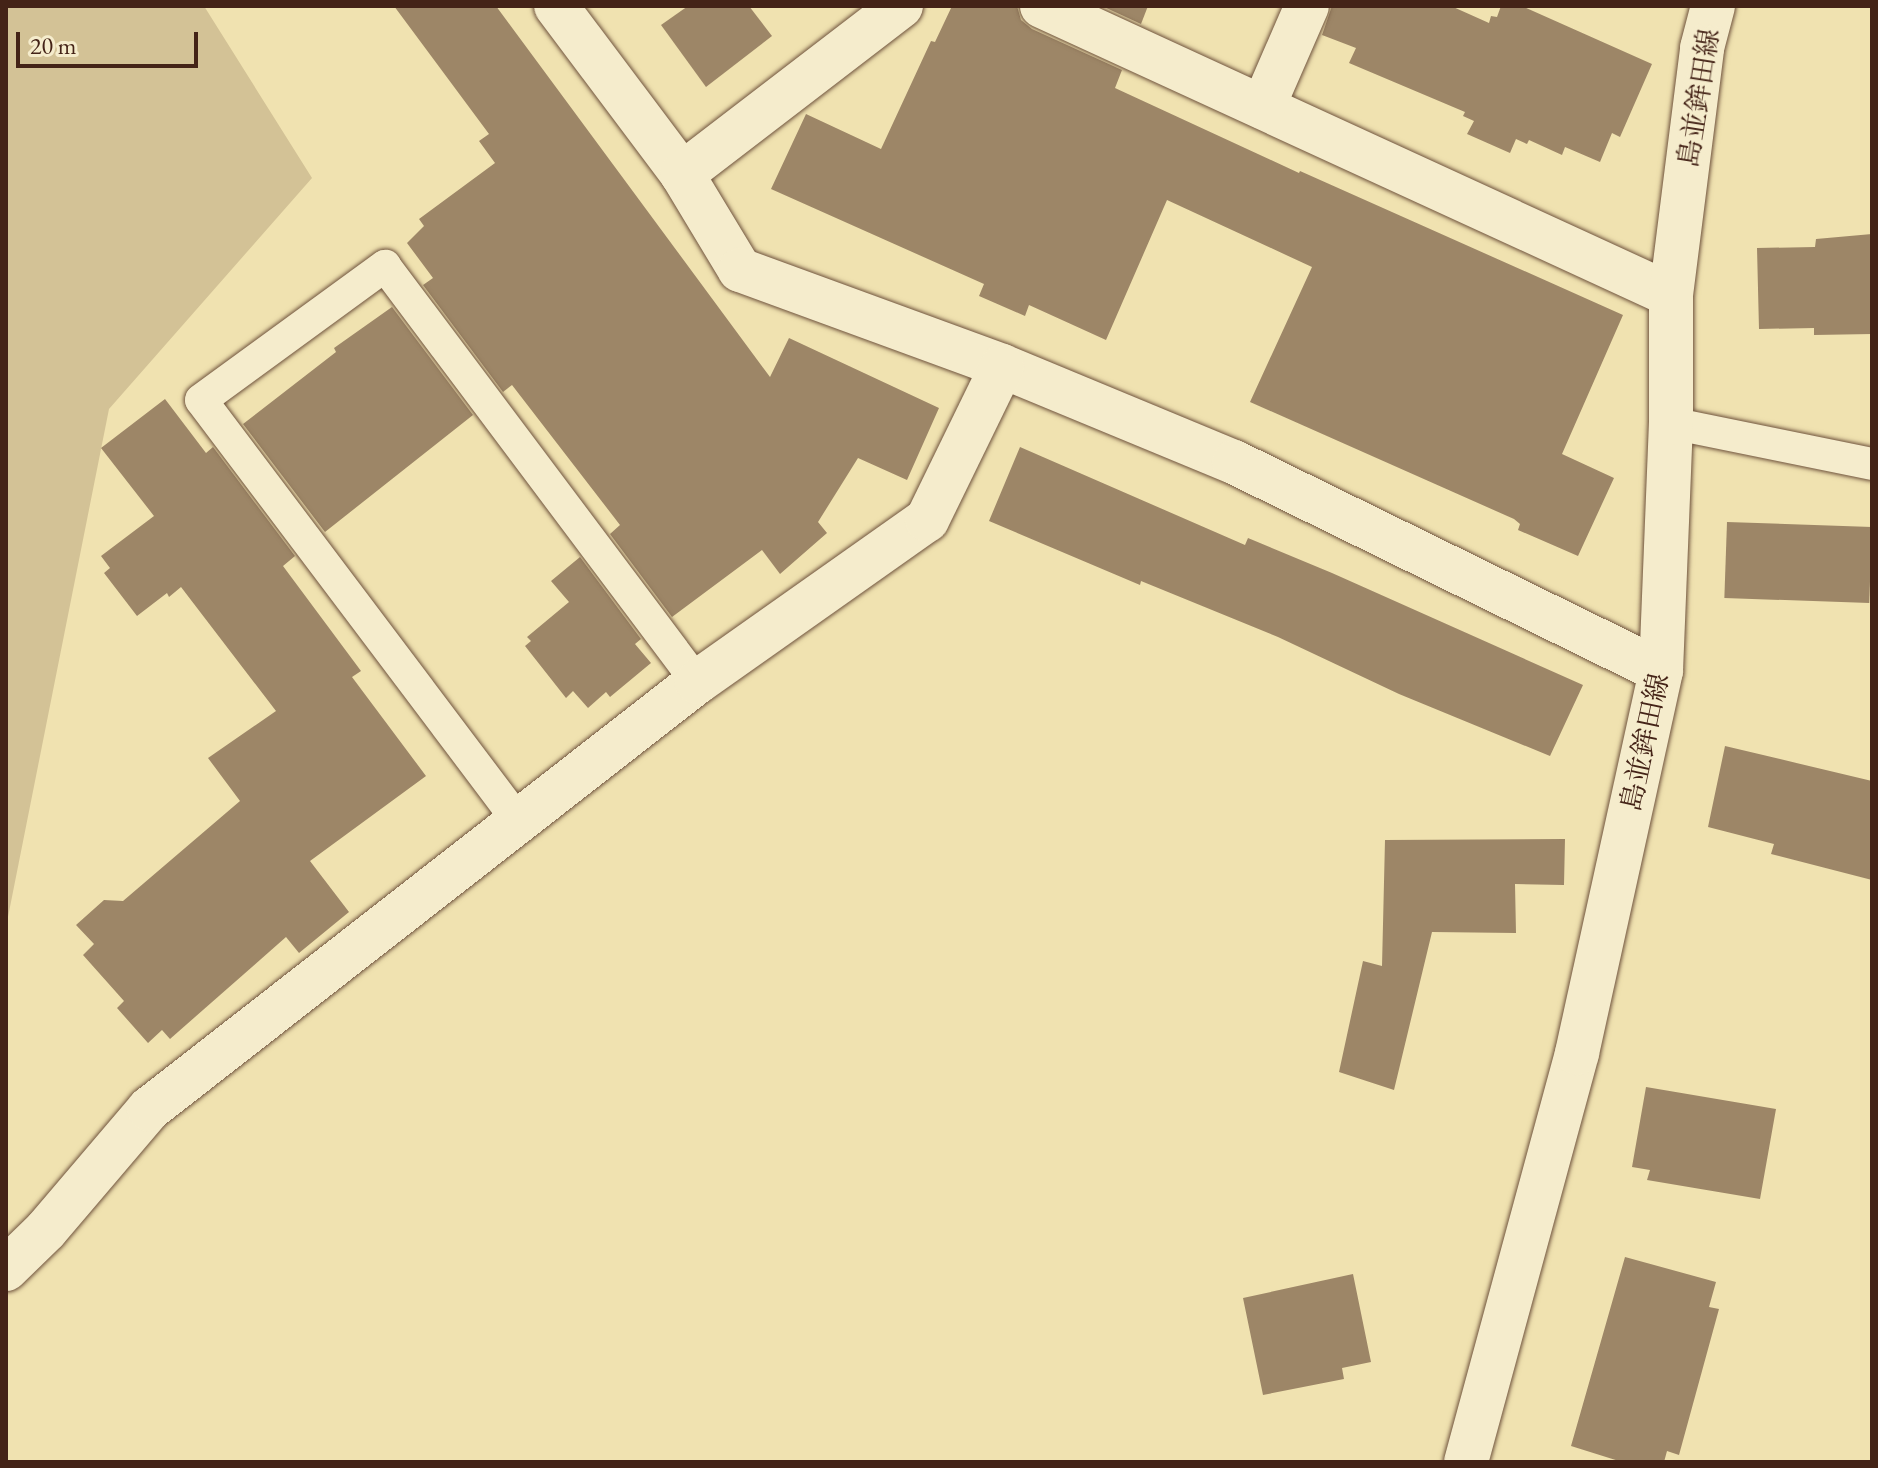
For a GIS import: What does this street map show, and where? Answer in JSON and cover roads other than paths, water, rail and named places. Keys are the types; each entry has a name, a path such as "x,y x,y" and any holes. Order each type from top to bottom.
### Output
{"street":[{"path":"556,6 682,174 740,270 1002,366 1234,462 1661,671"},
{"path":"682,174 901,6"},
{"path":"1042,6 1671,295"},
{"path":"1263,107 1307,6"},
{"name":"島並鉾田線","path":"1466,1462 1577,1053 1661,671 1671,423 1671,295 1702,48 1713,6"},
{"path":"6,1269 46,1230 149,1109 697,682 927,520 1002,366"}],"lane":[{"path":"519,822 201,400 385,266 697,682"},
{"path":"1671,423 1872,464"}]}
